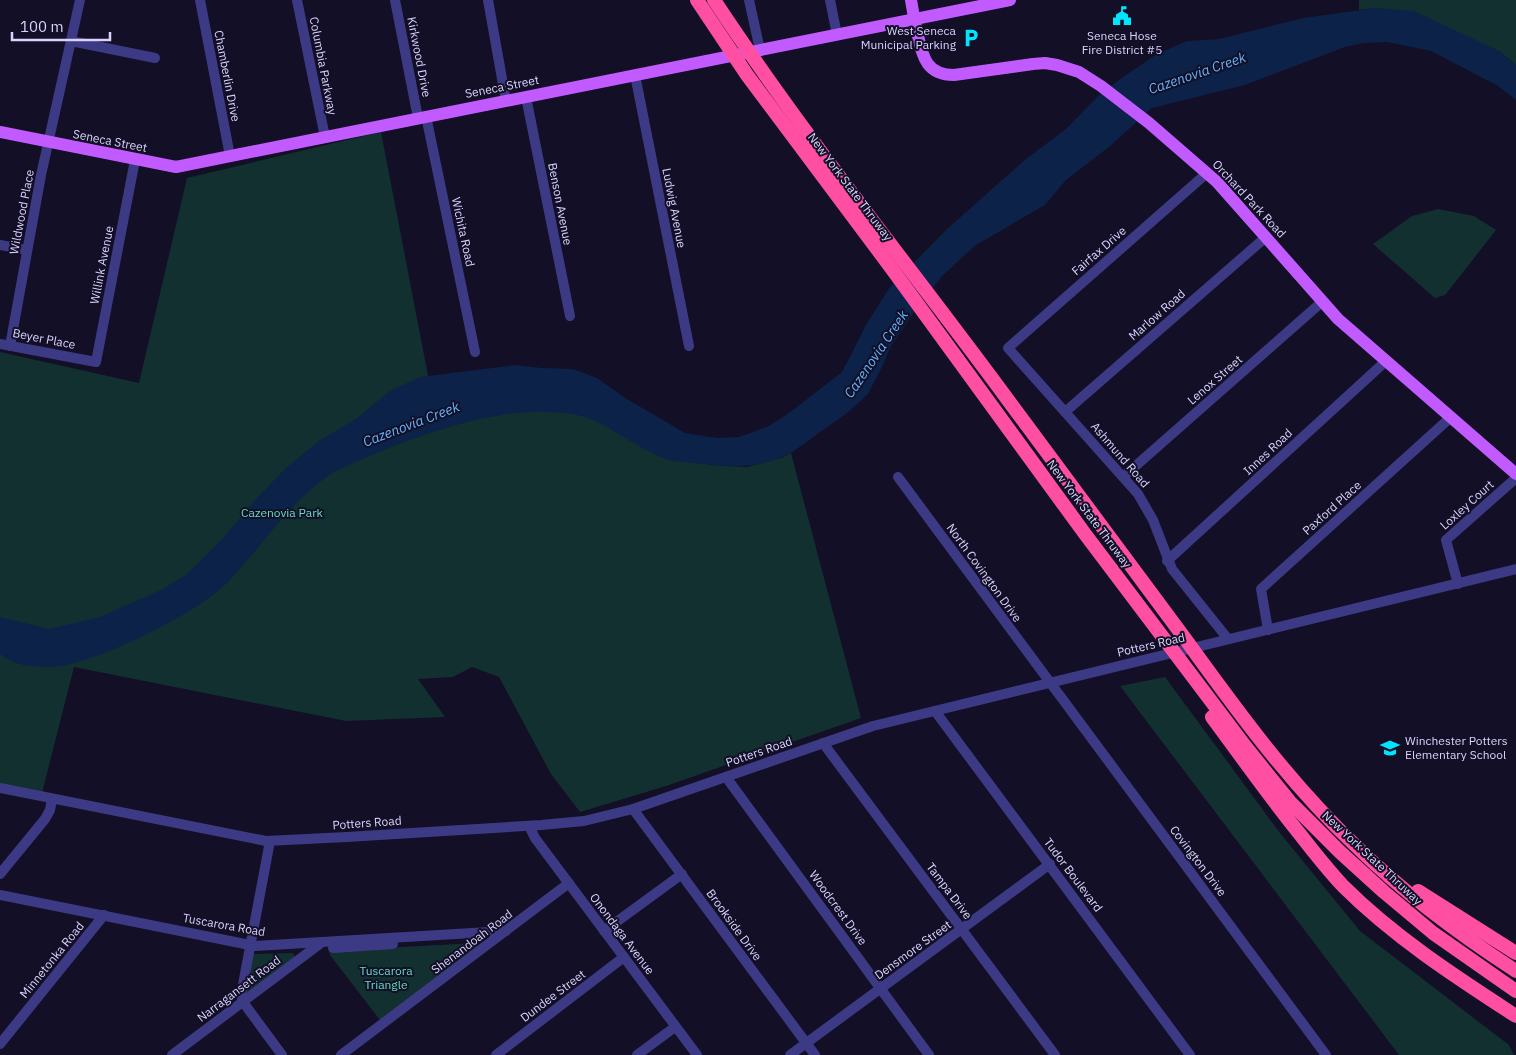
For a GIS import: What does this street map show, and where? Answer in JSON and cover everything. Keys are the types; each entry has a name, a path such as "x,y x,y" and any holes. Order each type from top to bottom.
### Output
{"highway":[{"name":"New York State Thruway","path":"697,0 746,75 897,264 948,318 1209,672 1316,806 1355,846 1416,900 1474,944 1516,971"},
{"name":"New York State Thruway","path":"714,0 897,264 941,336 1085,534 1097,559 1188,676 1290,802 1340,852 1433,933 1516,991"},
{"path":"1188,676 1284,815 1338,880 1395,932 1478,992 1516,1016"},
{"path":"1355,846 1436,904 1516,953"},
{"path":"1478,992 1493,1008 1516,1026"}],"main road":[{"name":"Orchard Park Road","path":"910,0 922,56 930,67 941,74 954,76 1033,64 1057,65 1079,72 1101,86 1149,123 1207,174 1266,237 1338,319 1516,474"},
{"name":"Seneca Street","path":"0,132 176,167 1010,0"}],"street":[{"name":"Wildwood Place","path":"5,345 80,0"},
{"name":"Chamberlin Drive","path":"200,0 230,156"},
{"name":"Columbia Parkway","path":"297,0 325,137"},
{"name":"Kirkwood Drive","path":"395,0 422,117"},
{"path":"488,0 506,101"},
{"path":"749,0 760,50"},
{"path":"830,0 837,35"},
{"path":"71,41 155,58"},
{"name":"Ludwig Avenue","path":"635,75 689,346"},
{"name":"Benson Avenue","path":"526,97 570,316"},
{"name":"Wichita Road","path":"422,117 475,352"},
{"name":"Willink Avenue","path":"82,360 96,362 135,160"},
{"name":"Fairfax Drive","path":"1008,348 1207,174"},
{"name":"Marlow Road","path":"1065,412 1266,237"},
{"path":"0,245 27,250"},
{"name":"Lenox Street","path":"1123,477 1323,301"},
{"name":"Beyer Place","path":"5,345 82,360"},
{"name":"Ashmund Road","path":"1008,348 1146,505 1168,561 1228,640"},
{"name":"Innes Road","path":"1168,561 1386,361"},
{"name":"Paxford Place","path":"1268,630 1261,589 1451,417"},
{"name":"North Covington Drive","path":"898,477 1049,683"},
{"name":"Loxley Court","path":"1458,584 1446,540 1516,478"},
{"name":"Potters Road","path":"0,788 270,841 584,821 633,809 873,726 1516,569"},
{"name":"Covington Drive","path":"1049,683 1326,1055"},
{"name":"Tudor Boulevard","path":"935,711 1190,1055"},
{"name":"Tampa Drive","path":"824,743 1054,1055"},
{"name":"Woodcrest Drive","path":"726,777 929,1055"},
{"path":"0,874 40,827 50,810 52,799"},
{"name":"Brookside Drive","path":"633,809 815,1055"},
{"name":"Onondaga Avenue","path":"529,826 535,838 568,883 697,1055"},
{"path":"270,841 241,995 243,1002 282,1055"},
{"name":"Densmore Street","path":"790,1055 1050,864"},
{"path":"604,931 682,874"},
{"name":"Shenandoah Road","path":"341,1055 568,883"},
{"name":"Tuscarora Road","path":"0,895 102,918 250,947 262,952 497,938"},
{"name":"Tuscarora Road","path":"0,901 102,918"},
{"name":"Minnetonka Road","path":"0,1044 102,918"},
{"name":"Tuscarora Road","path":"250,947 506,931"},
{"name":"Narragansett Road","path":"172,1055 322,942"},
{"name":"Dundee Street","path":"496,1055 624,957"},
{"path":"637,1055 676,1026"}],"green space":[{"path":"1359,0 1516,0 1516,65 1499,51 1376,8 1359,10"},
{"name":"Cazenovia Park","path":"381,132 431,391 587,411 710,465 747,467 781,458 791,453 861,718 666,786 580,812 551,774 499,677 472,667 453,677 418,679 445,717 346,721 74,667 42,793 0,785 0,352 139,383 187,178"},
{"path":"1438,209 1474,216 1496,230 1445,295 1435,298 1373,244 1412,216"},
{"path":"1165,677 1280,833 1360,931 1509,1045 1514,1055 1399,1055 1120,686"},
{"name":"Tuscarora Triangle","path":"475,943 478,947 380,1020 330,955 329,951"},
{"path":"293,953 295,957 246,992 253,954"}],"water":[{"name":"Cazenovia Creek","path":"1376,8 1414,11 1499,51 1516,65 1516,100 1498,86 1431,51 1387,42 1363,43 1345,47 1245,85 1152,108 1109,147 1066,180 1045,205 976,245 942,276 891,346 868,394 847,413 791,453 766,462 744,466 675,461 665,459 585,417 550,412 523,412 465,423 409,440 334,472 318,483 290,510 226,584 192,609 143,636 92,658 51,667 20,664 0,654 0,617 49,629 100,617 163,589 187,574 224,537 286,468 319,441 357,418 390,391 420,377 515,365 573,369 597,378 627,399 685,433 717,438 739,437 769,426 842,372 867,323 890,287 947,229 1026,159 1066,129 1098,96 1123,77 1157,54 1187,41 1219,39 1303,18"}],"place":[{"name":"Seneca Hose Fire District #5","path":"1122,16"},
{"name":"West Seneca Municipal Parking","path":"971,38"},
{"name":"Winchester Potters Elementary School","path":"1390,748"}]}
